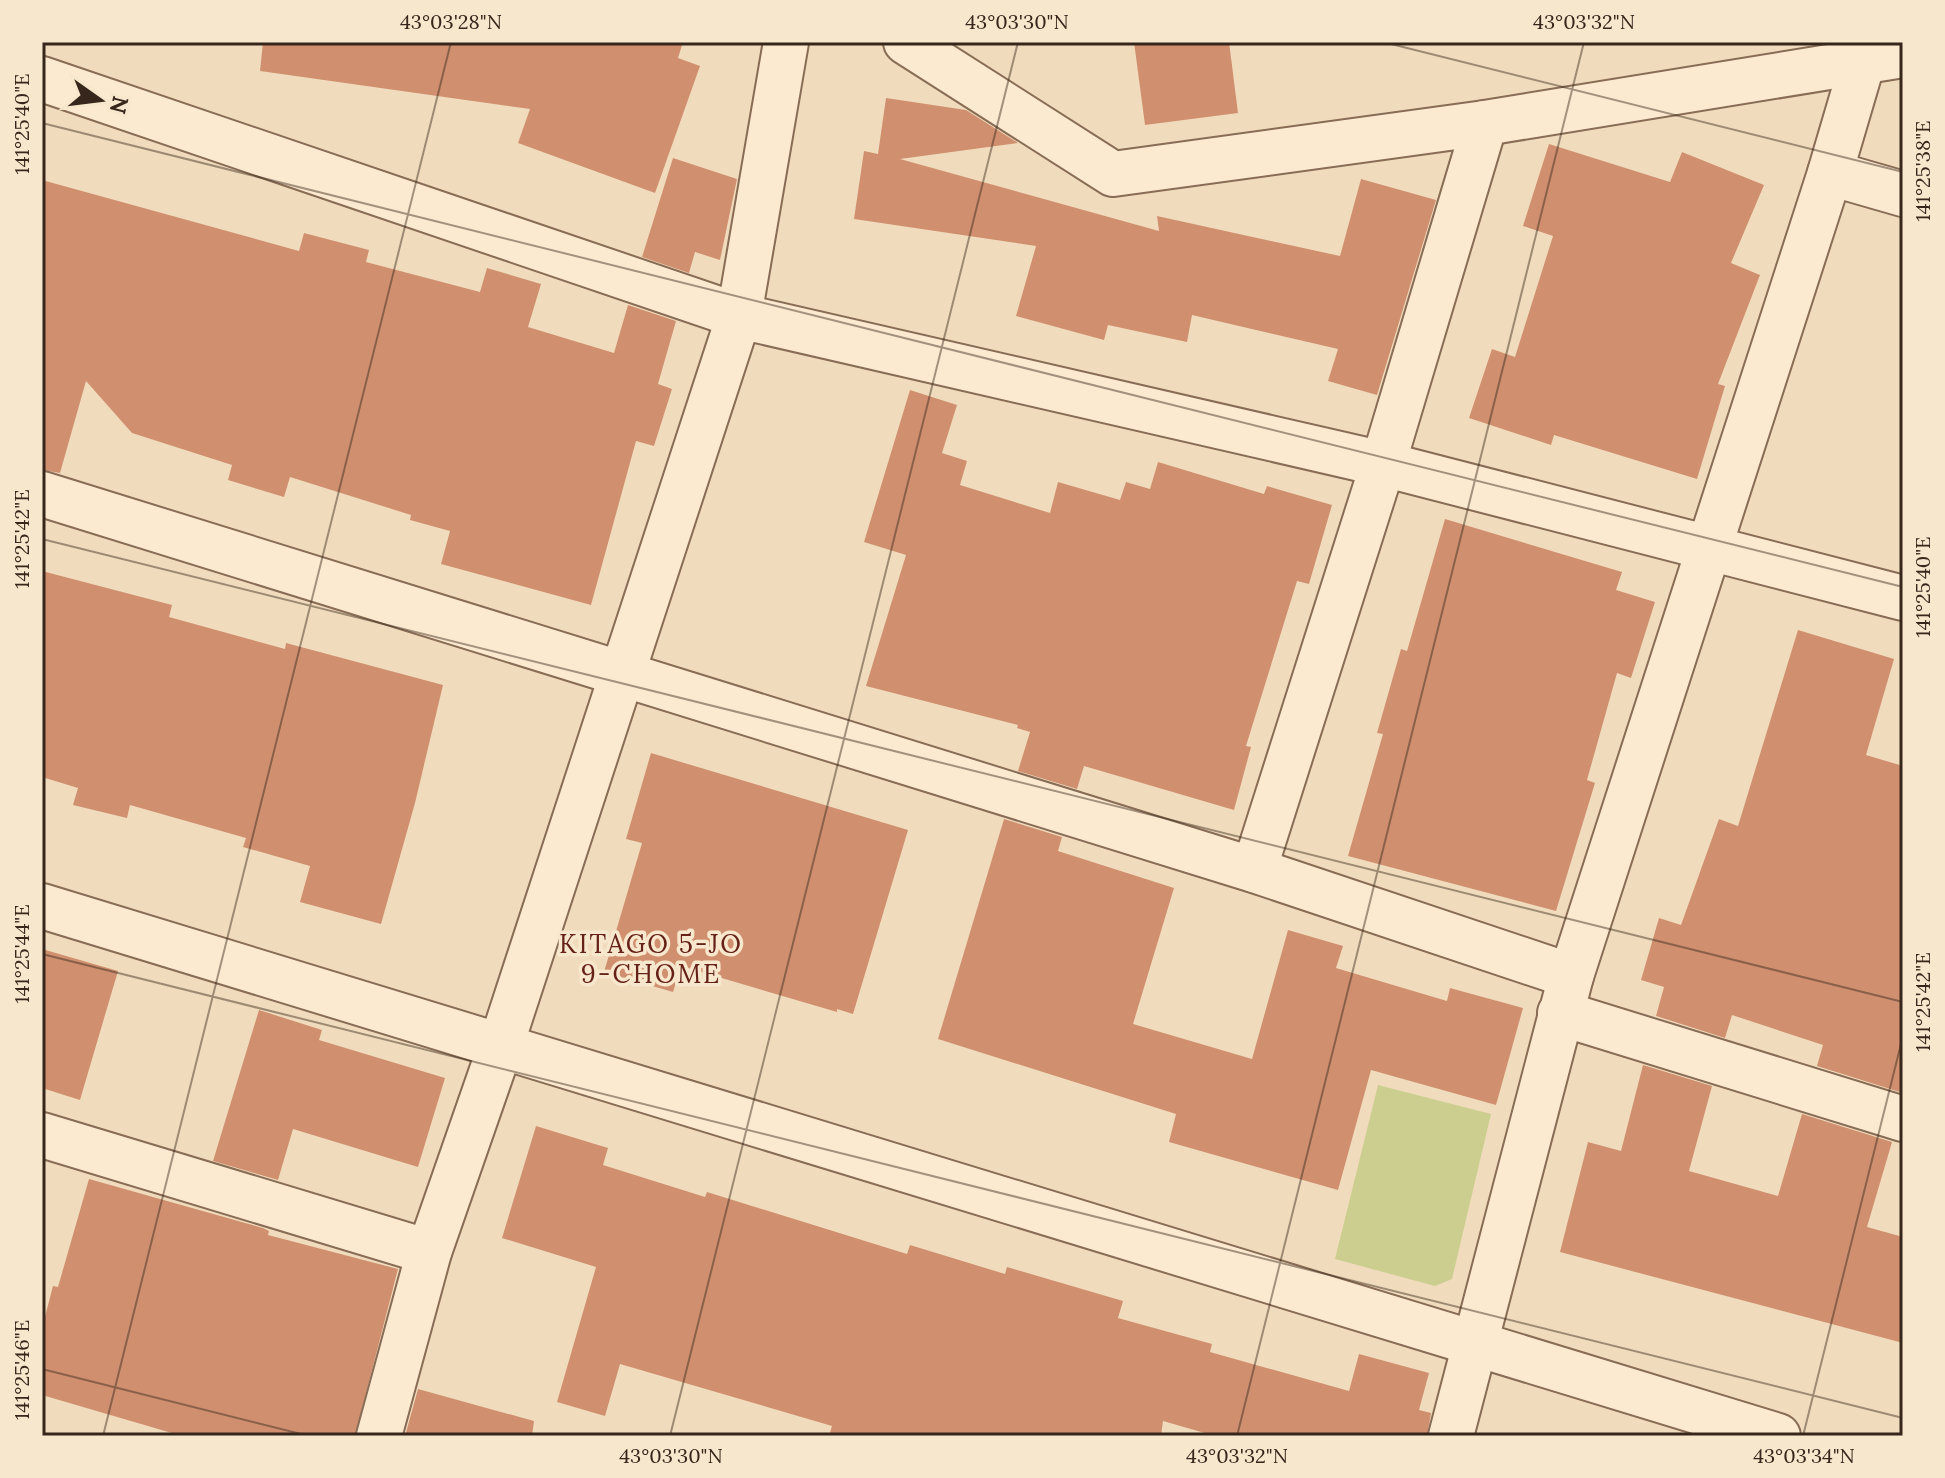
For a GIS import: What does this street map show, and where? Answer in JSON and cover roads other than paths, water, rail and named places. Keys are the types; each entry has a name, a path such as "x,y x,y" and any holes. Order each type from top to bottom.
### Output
{"street":[{"path":"379,1436 429,1252 501,1045 739,316 786,42"},
{"path":"906,42 1113,174 1485,123 1875,53"},
{"path":"1451,1436 1566,995 1830,173 1875,53"},
{"path":"42,79 739,316 1383,464 1903,598"},
{"path":"1254,870 1383,464 1485,123"},
{"path":"1830,173 1903,194"},
{"path":"42,494 623,671 1254,870 1566,995 1903,1119"},
{"path":"42,906 1778,1436"},
{"path":"42,1135 429,1252"}],"district":[{"name":"KITAGO 5-JO 9-CHOME","path":"651,959"}]}
